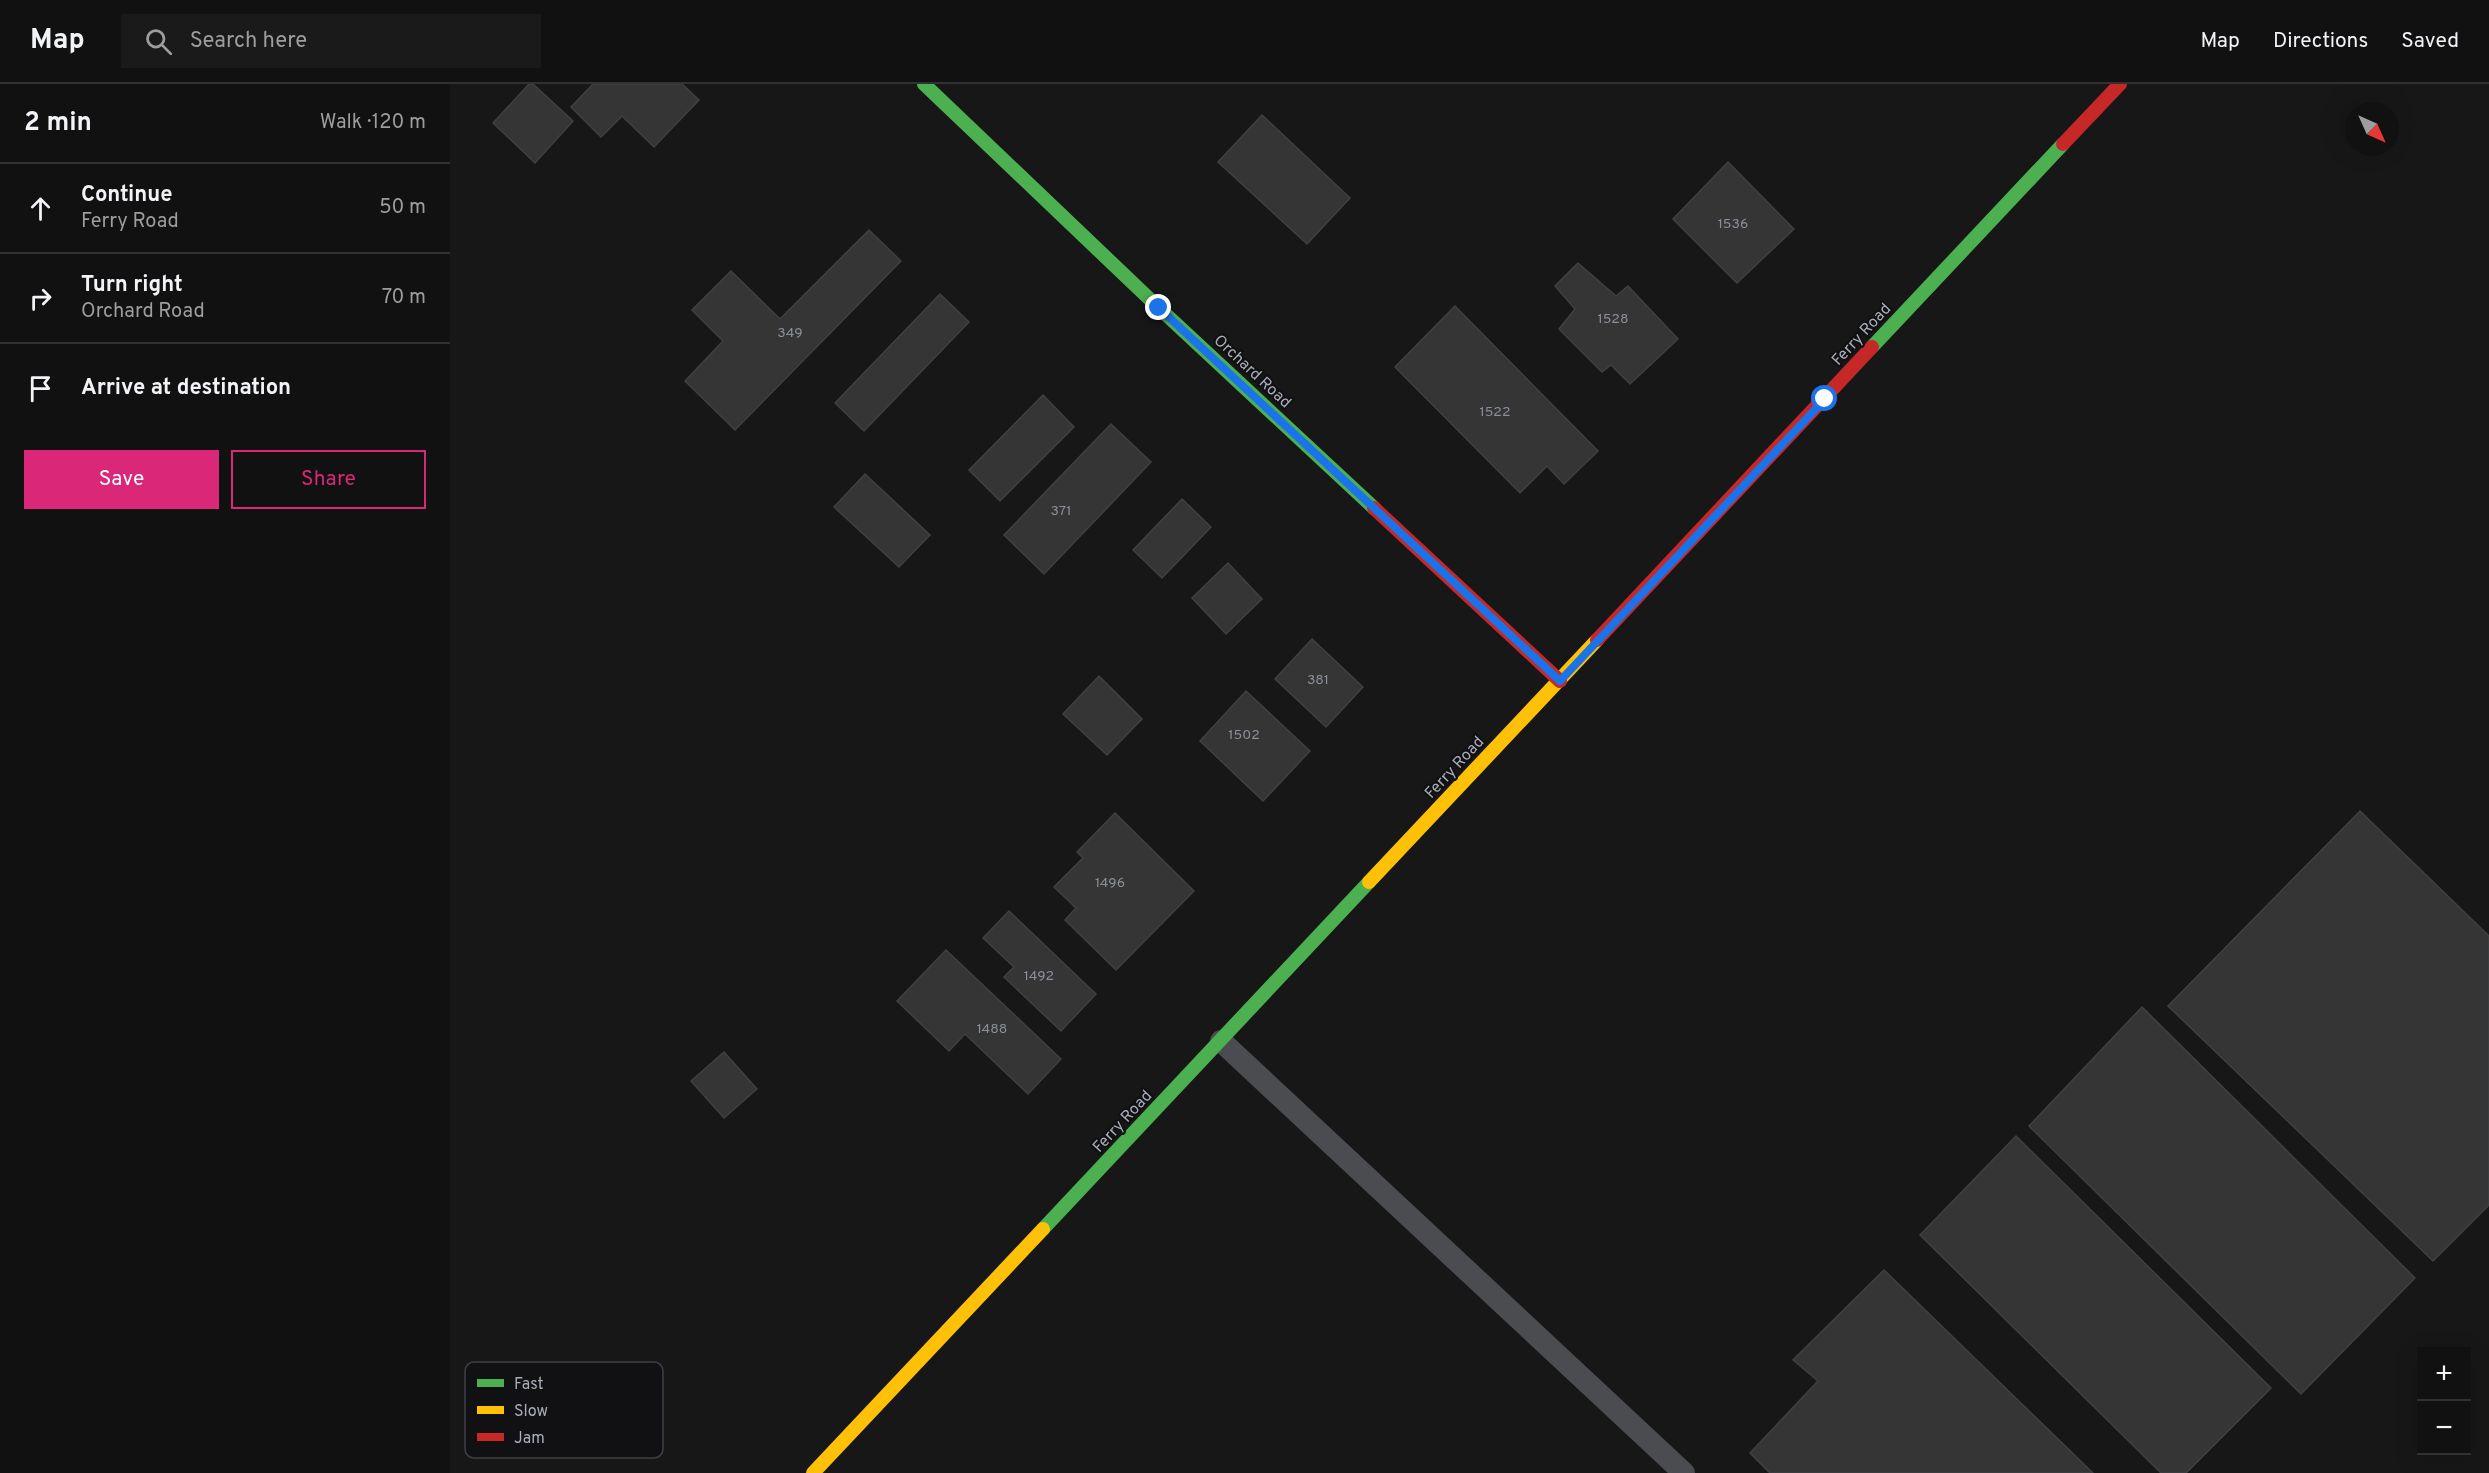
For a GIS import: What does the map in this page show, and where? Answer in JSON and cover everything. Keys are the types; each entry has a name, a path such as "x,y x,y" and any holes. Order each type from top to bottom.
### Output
{"street":[{"name":"Orchard Road","path":"924,84 1159,308 1560,681"},
{"name":"Ferry Road","path":"813,1473 2120,84"}],"lane":[{"path":"1221,1041 1684,1473"}],"building":[{"path":"529,84 533,84 573,121 535,163 493,123"},
{"path":"593,84 682,84 699,100 654,147 622,116 601,137 571,107"},
{"path":"1262,115 1350,198 1307,244 1218,162"},
{"path":"1728,162 1794,229 1737,283 1673,219"},
{"path":"869,230 901,261 735,430 685,381 723,341 692,310 731,271 780,319"},
{"path":"1578,263 1616,296 1628,286 1678,339 1630,384 1611,365 1602,372 1559,329 1575,309 1555,286"},
{"path":"940,294 969,322 864,431 835,403"},
{"path":"1455,306 1598,451 1564,484 1547,466 1520,493 1395,367"},
{"path":"1043,395 1074,427 1000,501 969,470"},
{"path":"1111,424 1151,462 1044,574 1004,535"},
{"path":"865,474 930,535 899,567 834,507"},
{"path":"1182,499 1211,527 1162,578 1133,550"},
{"path":"1228,563 1262,599 1226,634 1192,598"},
{"path":"1312,639 1363,687 1326,727 1275,679"},
{"path":"1099,676 1142,719 1107,755 1063,714"},
{"path":"1246,691 1310,751 1263,801 1200,741"},
{"path":"2360,811 2489,936 2489,1205 2433,1261 2168,1006"},
{"path":"1115,813 1194,891 1116,970 1065,920 1076,908 1054,887 1083,858 1077,852"},
{"path":"1009,911 1096,994 1061,1031 1004,977 1014,967 983,938"},
{"path":"946,950 1061,1059 1028,1094 965,1034 949,1051 897,1001"},
{"path":"2142,1007 2415,1278 2301,1394 2029,1126"},
{"path":"724,1052 757,1089 724,1118 691,1081"},
{"path":"2016,1136 2271,1388 2186,1473 2161,1473 1920,1235"},
{"path":"1884,1270 2093,1473 1770,1473 1750,1453 1818,1381 1793,1360"}],"traffic: fast":[{"path":"924,84 1159,308 1374,508"},
{"path":"1872,347 2063,144"},
{"path":"1043,1229 1369,882"}],"traffic: slow":[{"path":"1369,882 1597,640"},
{"path":"813,1473 1043,1229"}],"traffic: jam":[{"path":"2063,144 2120,84"},
{"path":"1597,640 1872,347"},
{"path":"1374,508 1560,681"}],"route":[{"path":"1159,308 1560,681 1825,399"}]}
